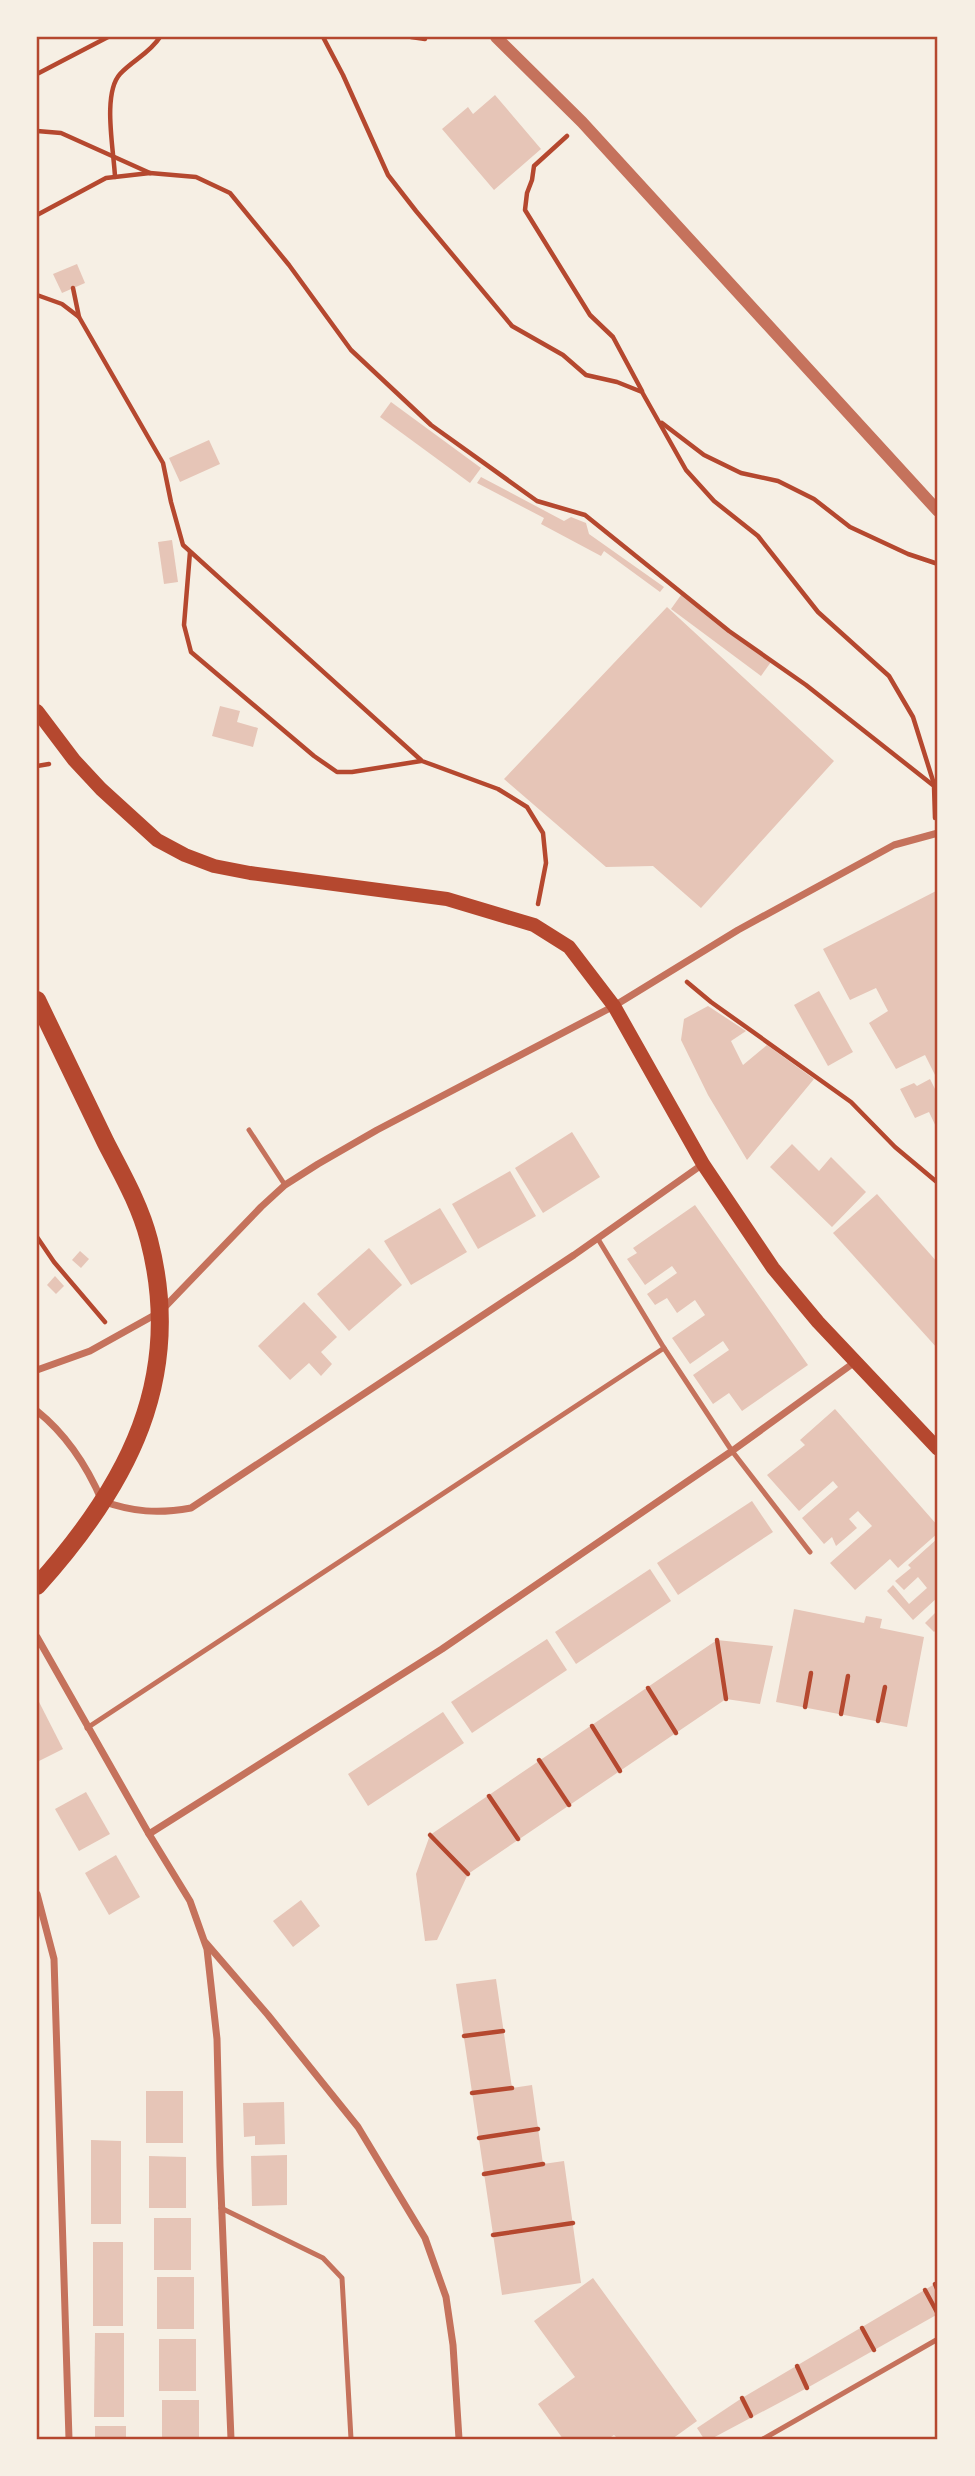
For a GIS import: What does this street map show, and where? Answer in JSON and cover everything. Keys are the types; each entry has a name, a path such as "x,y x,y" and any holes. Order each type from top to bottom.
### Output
{"main road":[{"path":"37,711 74,760 101,789 157,840 185,855 214,866 250,873 447,899 534,925 569,947 614,1006 703,1164 773,1268 856,1362 938,1448"},
{"path":"37,1000 136,1202 156,1274 160,1312 159,1345 147,1411 131,1452 103,1501 69,1550 37,1586"}],"street":[{"path":"496,37 582,122 938,511"},
{"path":"37,1370 90,1351 160,1312 285,1185 377,1130 614,1006 738,930 894,845 937,833"},
{"path":"37,1411 80,1457 103,1501 125,1509 149,1513 191,1508 598,1239 703,1164"},
{"path":"149,1834 442,1649 732,1451 856,1362"},
{"path":"37,1637 87,1728 190,1901 207,1949 217,2039 231,2439"},
{"path":"37,1894 54,1959 69,2439"},
{"path":"203,1939 358,2127 425,2238 446,2297 453,2345 459,2439"}],"lane":[{"path":"249,1130 285,1185"},
{"path":"598,1239 664,1348 732,1451 810,1552"},
{"path":"87,1728 664,1348"},
{"path":"221,2208 323,2258 342,2278 351,2439"},
{"path":"763,2439 938,2339"}],"path":[{"path":"37,74 108,37"},
{"path":"115,177 110,108 113,88 118,76 154,46 160,37"},
{"path":"323,37 388,175 512,326 563,355 586,374 642,392"},
{"path":"411,37 425,37"},
{"path":"582,122 534,166 525,210 590,315 613,337 686,470 713,501 758,536 818,612 889,676 913,717 934,786 937,833"},
{"path":"37,131 61,133 149,173"},
{"path":"37,215 106,178 149,173 196,177 230,193 289,265 351,349 431,425 537,501 585,515 729,631 806,685 934,786"},
{"path":"73,288 79,317 163,463 183,545 422,761 498,789 527,807 543,833 546,863 534,925"},
{"path":"37,295 62,304 79,317"},
{"path":"659,421 705,455 741,473 778,481 814,499 850,527 908,554 938,564"},
{"path":"190,552 184,625 191,652 314,756 337,772 422,761"},
{"path":"673,971 711,1002 851,1102 895,1147 938,1184"},
{"path":"37,1237 54,1262 117,1336"},
{"path":"717,1640 726,1699"},
{"path":"805,1707 811,1673"},
{"path":"841,1714 848,1676"},
{"path":"878,1721 885,1687"},
{"path":"648,1688 676,1733"},
{"path":"592,1726 620,1771"},
{"path":"539,1760 569,1805"},
{"path":"489,1796 518,1839"},
{"path":"430,1835 468,1874"},
{"path":"464,2036 503,2031"},
{"path":"472,2094 512,2088"},
{"path":"479,2138 538,2129"},
{"path":"484,2174 544,2164"},
{"path":"493,2235 573,2223"},
{"path":"935,2284 938,2291"},
{"path":"925,2290 938,2314"},
{"path":"862,2328 874,2350"},
{"path":"797,2366 807,2388"},
{"path":"742,2398 751,2416"}],"building":[{"path":"495,95 541,149 494,190 442,129 468,107 473,114"},
{"path":"77,264 85,283 62,293 53,274"},
{"path":"391,402 481,468 470,483 380,417"},
{"path":"209,440 220,464 180,482 169,458"},
{"path":"481,477 564,521 571,517 586,523 589,534 664,587 660,592 604,551 601,556 541,524 544,518 477,483"},
{"path":"172,540 178,582 164,584 158,542"},
{"path":"681,595 771,662 761,676 671,609"},
{"path":"667,607 834,761 701,908 653,866 606,867 504,779"},
{"path":"220,706 240,711 237,722 258,728 253,747 212,736"},
{"path":"938,890 938,1049 935,1050 938,1057 938,1081 925,1055 896,1069 869,1023 888,1011 876,988 850,1000 823,949"},
{"path":"819,991 853,1052 828,1066 794,1005"},
{"path":"708,1006 746,1031 731,1041 743,1065 767,1045 814,1079 747,1160 708,1095 681,1040 684,1019"},
{"path":"930,1079 936,1091 938,1089 938,1131 929,1112 915,1118 900,1089 914,1083 917,1086"},
{"path":"572,1132 600,1177 543,1213 515,1168"},
{"path":"792,1144 819,1171 831,1157 866,1192 832,1227 770,1167"},
{"path":"510,1171 536,1216 478,1249 452,1204"},
{"path":"877,1194 938,1263 938,1349 833,1233"},
{"path":"695,1205 808,1365 742,1411 729,1393 713,1404 693,1375 729,1350 723,1341 690,1364 672,1338 705,1315 695,1300 677,1313 667,1298 655,1305 647,1294 677,1273 672,1266 645,1285 627,1259 637,1253 633,1248"},
{"path":"440,1208 467,1252 411,1285 384,1241"},
{"path":"369,1248 402,1285 349,1331 317,1294"},
{"path":"80,1251 89,1259 81,1268 72,1260"},
{"path":"55,1276 64,1286 56,1294 47,1285"},
{"path":"304,1302 337,1337 321,1352 332,1364 321,1376 309,1363 290,1380 258,1346"},
{"path":"835,1409 938,1526 938,1533 898,1568 890,1559 855,1590 830,1563 872,1526 858,1511 849,1519 857,1528 836,1546 832,1537 824,1544 802,1518 838,1487 833,1481 799,1511 767,1475 805,1445 800,1440"},
{"path":"752,1501 773,1532 678,1595 657,1563"},
{"path":"938,1538 938,1597 913,1620 887,1591 893,1585 909,1604 927,1588 918,1577 904,1590 895,1581 911,1568 908,1565"},
{"path":"650,1569 671,1601 576,1664 555,1632"},
{"path":"794,1609 864,1623 866,1616 882,1619 880,1628 924,1637 907,1727 776,1702"},
{"path":"938,1610 938,1628 934,1632 925,1623"},
{"path":"547,1639 567,1670 472,1733 451,1702"},
{"path":"717,1640 773,1646 760,1704 726,1699 468,1874 437,1940 425,1941 416,1874 430,1835"},
{"path":"37,1698 63,1749 37,1762"},
{"path":"443,1712 464,1743 368,1806 348,1774"},
{"path":"86,1792 110,1834 79,1851 55,1809"},
{"path":"116,1855 140,1897 109,1915 85,1873"},
{"path":"301,1900 320,1926 293,1947 273,1921"},
{"path":"496,1979 512,2088 532,2085 543,2164 564,2161 581,2283 502,2295 456,1984"},
{"path":"146,2091 183,2091 183,2143 146,2143"},
{"path":"284,2102 285,2144 255,2145 255,2136 244,2137 243,2103"},
{"path":"91,2140 121,2141 121,2224 91,2224"},
{"path":"287,2155 287,2205 252,2206 251,2156"},
{"path":"149,2156 186,2157 186,2208 149,2208"},
{"path":"154,2218 191,2218 191,2270 154,2270"},
{"path":"93,2242 123,2242 123,2326 93,2326"},
{"path":"157,2277 194,2277 194,2329 157,2329"},
{"path":"593,2278 697,2421 672,2439 618,2439 614,2435 608,2439 563,2439 538,2404 575,2377 534,2321"},
{"path":"938,2282 938,2314 807,2388 711,2439 704,2439 697,2428 742,2398"},
{"path":"95,2333 124,2333 124,2417 94,2417"},
{"path":"159,2339 196,2339 196,2391 159,2391"},
{"path":"162,2400 199,2400 199,2439 162,2439"},
{"path":"95,2426 126,2426 126,2439 95,2439"}]}
